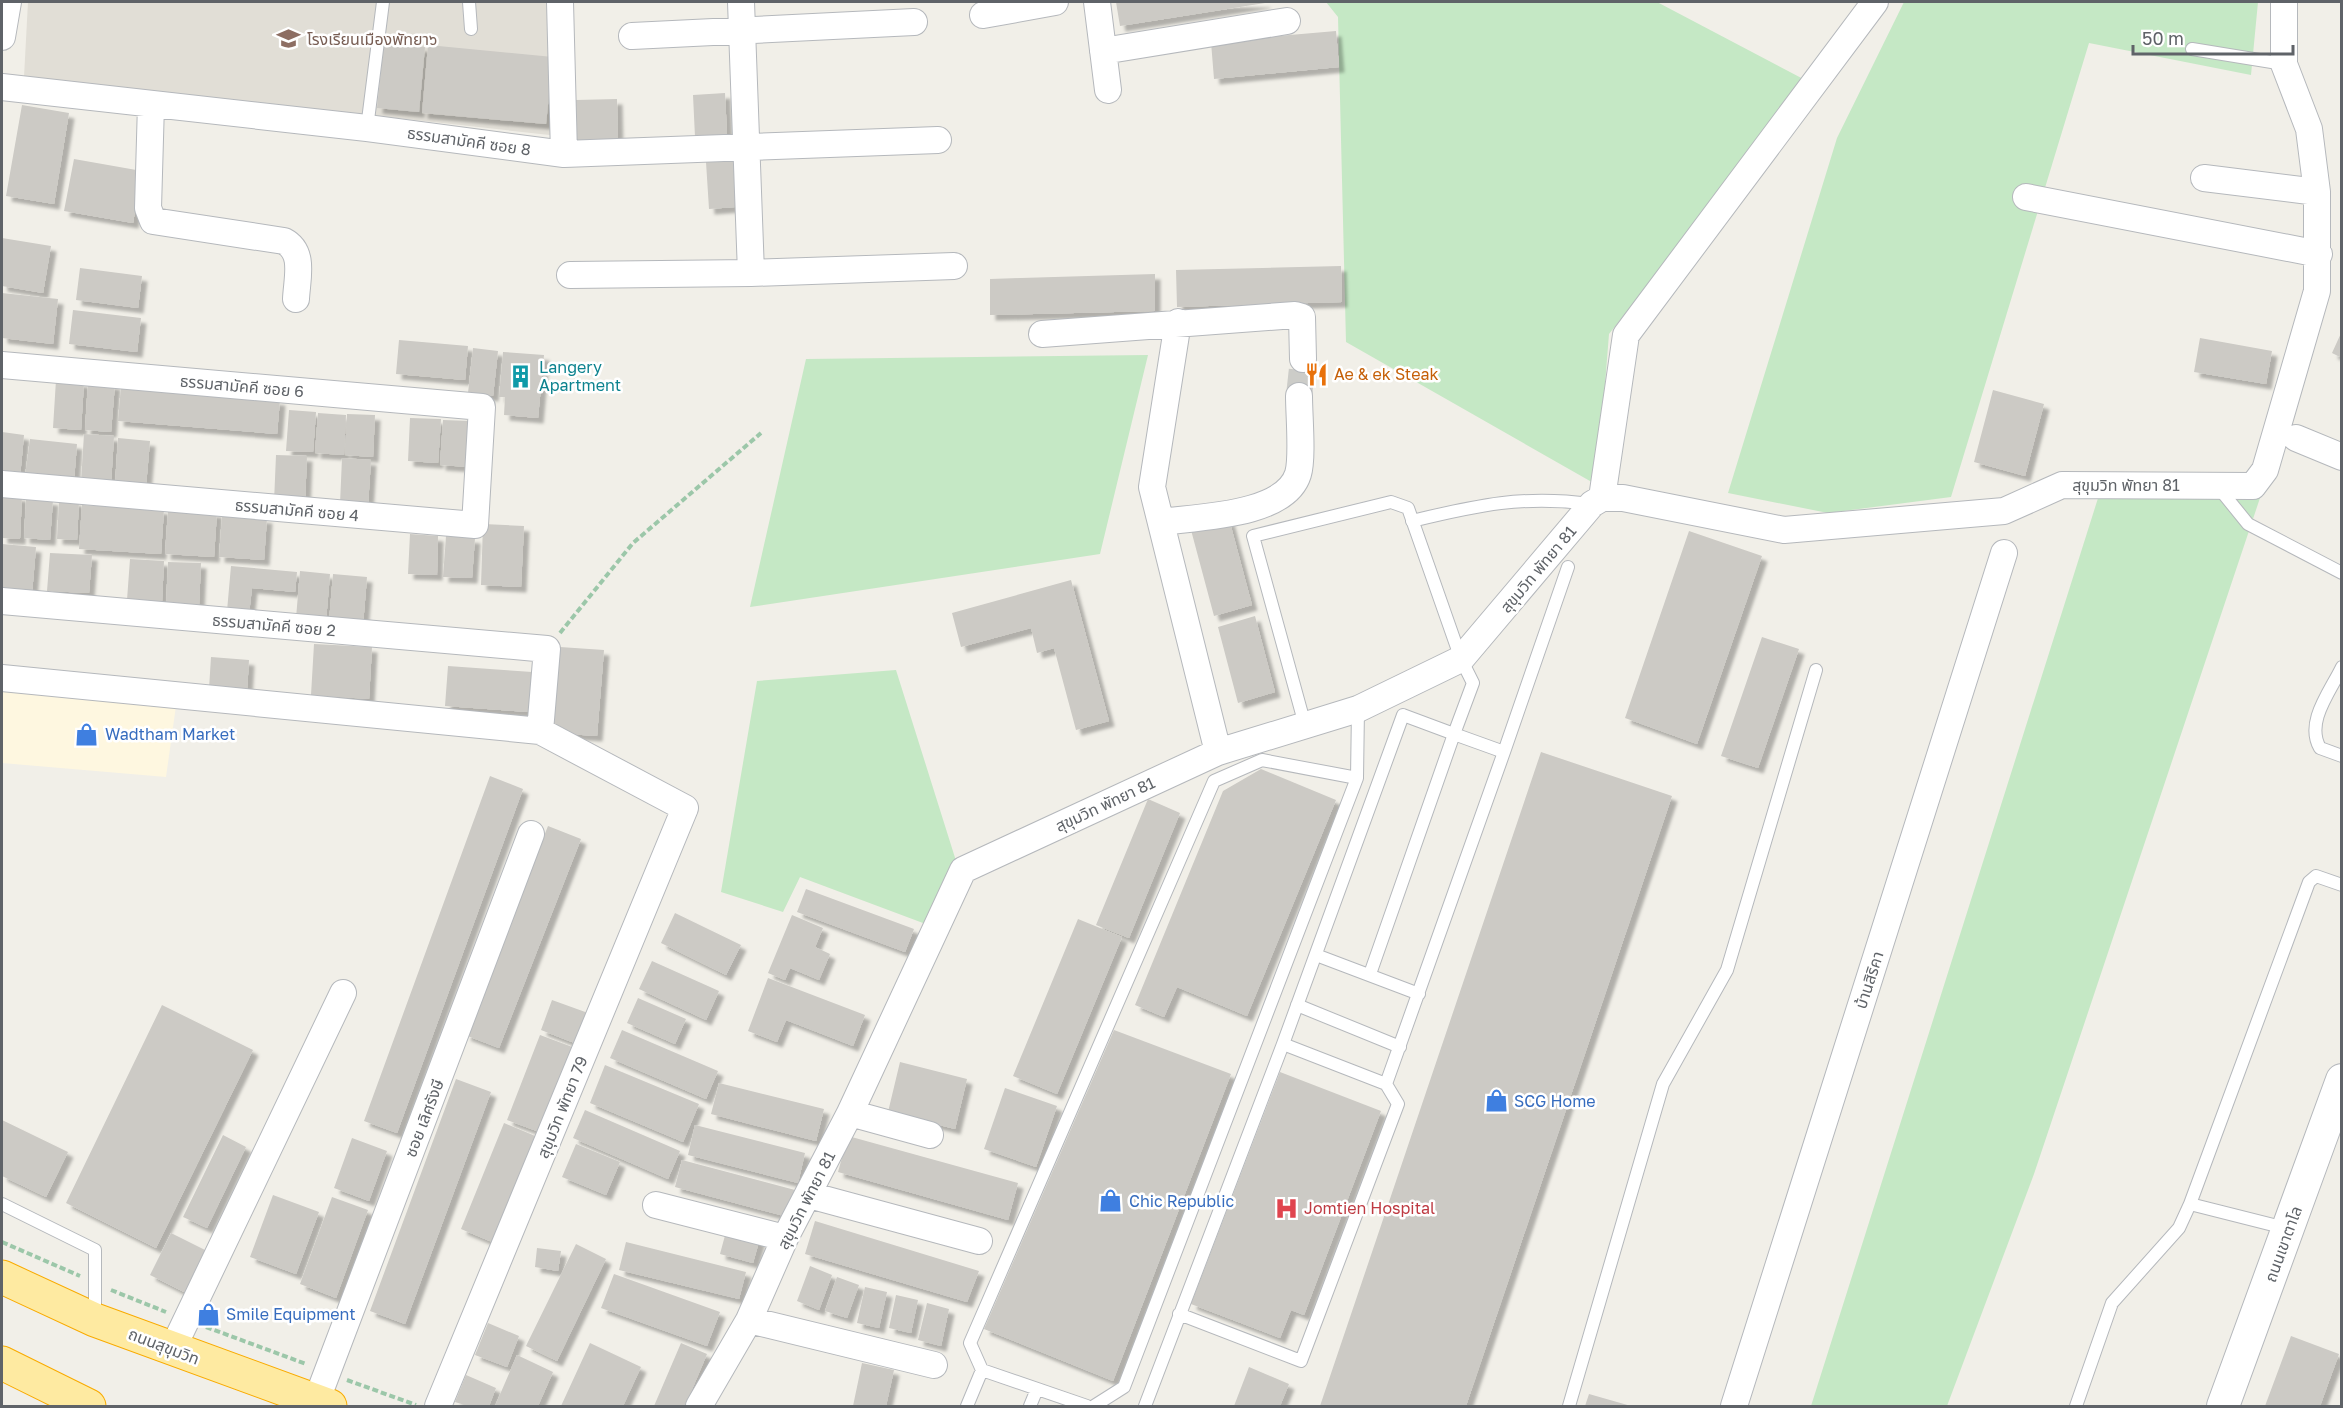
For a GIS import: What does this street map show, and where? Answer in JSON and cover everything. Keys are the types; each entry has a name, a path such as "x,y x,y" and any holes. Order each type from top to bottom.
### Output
{"highway":[{"name":"ถนนสุขุมวิท","path":"2,1277 95,1320 172,1350 265,1398 323,1404"},
{"path":"2,1364 89,1407"}],"street":[{"path":"2,37 8,2"},
{"path":"560,2 564,154"},
{"path":"741,2 751,273"},
{"path":"983,15 1055,2"},
{"path":"1097,2 1108,90"},
{"path":"1597,501 1626,334 1875,2"},
{"name":"สุขุมวิท พัทยา 81","path":"699,1407 749,1320 785,1238 850,1113 963,870 1218,752 1358,709 1461,659 1597,501 1623,498 1784,530 2004,511 2062,485 2253,486 2265,470 2318,291 2317,192 2309,129 2284,64 2284,2"},
{"path":"1103,51 1287,21"},
{"path":"632,36 914,22"},
{"name":"ธรรมสามัคคี ซอย 8","path":"2,87 367,128 564,154 747,145 938,140"},
{"path":"151,104 148,208 153,221 284,240 294,246 298,257 296,299"},
{"path":"2204,178 2317,192"},
{"path":"2026,197 2319,254"},
{"path":"570,275 751,273 954,266"},
{"path":"1042,334 1295,315 1302,317 1304,323 1303,359"},
{"path":"1178,322 1152,487 1218,752"},
{"name":"ธรรมสามัคคี ซอย 6","path":"2,365 482,407"},
{"path":"1161,522 1247,510 1264,505 1287,492 1299,472 1299,396"},
{"name":"ธรรมสามัคคี ซอย 4","path":"2,484 475,525 482,407"},
{"path":"2296,438 2342,457"},
{"name":"บ้านสิริคา","path":"1734,1407 2004,553"},
{"name":"ธรรมสามัคคี ซอย 2","path":"2,601 547,650"},
{"path":"2,678 540,731 547,650"},
{"name":"สุขุมวิท พัทยา 79","path":"438,1407 685,808 540,731"},
{"name":"ซอย เลิศรังษี","path":"323,1404 531,834"},
{"path":"172,1350 343,993"},
{"name":"ถนนเขาตาโล","path":"2223,1407 2342,1080"},
{"path":"850,1113 930,1135"},
{"path":"809,1195 979,1241"},
{"path":"656,1205 785,1238"},
{"path":"749,1320 934,1365"}],"lane":[{"path":"367,128 383,2"},
{"path":"469,2 471,29"},
{"path":"2192,49 2284,64"},
{"path":"2217,486 2248,524 2342,573"},
{"path":"1412,521 1482,503 1554,499 1597,501"},
{"path":"1305,725 1253,536 1391,502 1408,508 1461,659 1473,683 1370,974"},
{"path":"1386,1084 1568,567"},
{"path":"2342,668 2314,723 2314,737 2320,748 2342,756"},
{"path":"1569,1407 1663,1084 1727,970 1816,670"},
{"path":"1094,1407 1124,1387 1357,778 1358,709"},
{"path":"1145,1407 1283,1044 1403,716 1504,752"},
{"path":"1087,1407 982,1370 969,1343 1214,781 1262,760 1357,778"},
{"path":"2076,1407 2112,1303 2179,1227 2190,1204 2309,882 2316,876 2342,885"},
{"path":"1316,955 1419,994"},
{"path":"1297,1005 1400,1047"},
{"path":"1179,1314 1301,1361 1398,1104 1386,1084 1283,1044"},
{"path":"2,1204 95,1250 95,1320"},
{"path":"2190,1204 2289,1229"},
{"path":"967,1407 982,1370"},
{"path":"1030,1407 1037,1389"}],"path":[{"path":"547,650 633,543 761,433"}],"shaded area":[{"name":"โรงเรียนเมืองพัทยา๖","path":"28,2 548,2 559,136 24,77"},
{"name":"Wadtham Market","path":"2,690 176,706 166,777 2,763"}],"green space":[{"path":"1326,2 1657,2 1809,82 1609,334 1597,485 1346,342 1338,17"},
{"path":"1904,2 2258,2 2251,75 2089,43 1951,497 1828,513 1728,493 1837,138"},
{"path":"1148,355 1100,554 750,607 806,359"},
{"path":"2262,492 2034,1174 1947,1406 1811,1406 2099,495"},
{"path":"896,670 957,864 931,926 800,877 783,912 721,892 757,681"}],"building":[{"path":"1116,2 1265,2 1265,3 1120,26"},
{"path":"1336,31 1339,67 1214,79 1211,42"},
{"path":"384,43 425,47 419,112 377,108"},
{"path":"428,45 553,57 546,124 422,113"},
{"path":"725,93 727,135 695,137 693,95"},
{"path":"617,99 618,145 577,146 576,100"},
{"path":"22,105 69,113 54,204 6,196"},
{"path":"74,159 142,171 133,223 64,211"},
{"path":"733,160 735,207 709,209 706,162"},
{"path":"2,238 51,246 43,293 2,286"},
{"path":"1341,266 1342,302 1177,307 1176,270"},
{"path":"80,268 142,276 138,308 76,300"},
{"path":"1155,274 1155,311 990,315 990,279"},
{"path":"2,293 58,299 53,344 2,338"},
{"path":"73,310 141,318 137,352 69,344"},
{"path":"2342,331 2342,358 2332,353"},
{"path":"2200,338 2272,351 2266,384 2194,372"},
{"path":"399,340 468,346 465,380 396,374"},
{"path":"473,348 498,351 493,396 468,393"},
{"name":"Langery Apartment","path":"503,352 544,355 538,418 504,415 505,397 499,397"},
{"path":"56,380 84,382 81,430 53,428"},
{"path":"88,382 115,384 111,432 85,430"},
{"path":"121,386 280,400 277,434 118,421"},
{"path":"1993,390 2044,404 2025,476 1974,462"},
{"path":"289,410 316,412 313,452 286,451"},
{"path":"318,413 346,415 344,455 315,453"},
{"path":"347,414 375,415 373,457 345,455"},
{"path":"410,418 441,419 438,463 408,461"},
{"path":"443,420 471,421 469,467 440,465"},
{"path":"2,432 24,435 20,477 2,476"},
{"path":"84,434 114,436 111,484 81,482"},
{"path":"118,438 150,441 146,486 115,484"},
{"path":"30,439 77,444 74,481 25,476"},
{"path":"276,455 307,456 305,503 274,502"},
{"path":"342,458 371,460 368,506 340,504"},
{"path":"2,495 22,496 20,539 2,538"},
{"path":"26,498 53,500 50,540 24,538"},
{"path":"59,500 79,501 77,540 57,539"},
{"path":"82,505 164,509 161,554 79,549"},
{"path":"168,510 217,512 214,557 165,554"},
{"path":"222,515 267,518 264,560 219,557"},
{"path":"1229,519 1252,605 1214,616 1191,530"},
{"path":"483,524 524,526 521,587 481,585"},
{"path":"1689,531 1762,556 1697,744 1625,718"},
{"path":"410,534 438,536 437,575 408,574"},
{"path":"446,536 475,538 472,578 443,577"},
{"path":"2,544 36,547 32,594 2,592"},
{"path":"50,553 92,555 89,593 47,591"},
{"path":"130,559 164,561 162,602 127,600"},
{"path":"168,562 201,563 199,606 166,605"},
{"path":"231,566 297,572 295,592 252,588 249,614 227,611"},
{"path":"300,571 330,574 326,621 296,618"},
{"path":"333,574 367,577 363,625 329,622"},
{"path":"1071,580 1109,721 1076,730 1054,648 1037,653 1031,628 961,647 952,613"},
{"path":"1255,616 1275,692 1238,703 1218,627"},
{"path":"1762,637 1799,649 1758,768 1721,756"},
{"path":"314,644 372,647 369,699 311,695"},
{"path":"560,647 604,650 597,736 553,733"},
{"path":"211,657 249,660 247,691 209,689"},
{"path":"448,666 532,672 529,712 445,706"},
{"name":"SCG Home","path":"1541,752 1672,796 1466,1406 1320,1406"},
{"path":"1261,769 1336,800 1247,1016 1177,987 1164,1017 1135,1005 1223,791"},
{"path":"490,776 523,789 397,1133 364,1121"},
{"path":"1148,799 1180,813 1129,938 1096,925"},
{"path":"548,826 581,839 499,1048 465,1035"},
{"path":"806,889 914,929 905,952 797,912"},
{"path":"675,913 741,945 726,975 661,943"},
{"path":"792,915 823,928 815,947 830,954 819,980 790,968 785,980 768,973"},
{"path":"1078,919 1122,937 1057,1094 1013,1076"},
{"path":"652,961 719,991 706,1020 639,989"},
{"path":"768,978 865,1015 853,1046 786,1020 777,1042 748,1031"},
{"path":"638,998 686,1019 675,1044 627,1023"},
{"path":"552,1000 588,1013 577,1044 541,1030"},
{"path":"162,1005 253,1050 156,1248 66,1203"},
{"path":"622,1030 718,1071 706,1099 610,1058"},
{"name":"Chic Republic","path":"1114,1030 1231,1074 1113,1381 984,1329"},
{"path":"540,1035 575,1048 542,1133 507,1120"},
{"path":"900,1062 967,1079 955,1129 888,1112"},
{"path":"605,1065 699,1104 683,1142 590,1103"},
{"name":"Jomtien Hospital","path":"1280,1072 1381,1111 1304,1315 1291,1310 1280,1338 1191,1304"},
{"path":"456,1079 491,1092 405,1324 370,1311"},
{"path":"719,1083 824,1109 816,1141 711,1114"},
{"path":"1005,1088 1057,1106 1036,1167 984,1149"},
{"path":"585,1110 680,1151 668,1179 573,1138"},
{"path":"2,1120 68,1152 46,1197 2,1176"},
{"path":"504,1123 540,1138 497,1244 461,1229"},
{"path":"695,1125 805,1153 798,1183 688,1155"},
{"path":"223,1135 246,1147 207,1228 183,1217"},
{"path":"848,1136 1018,1183 1008,1220 838,1172"},
{"path":"352,1138 387,1151 369,1201 334,1188"},
{"path":"576,1144 620,1162 606,1195 562,1177"},
{"path":"682,1160 795,1190 788,1217 675,1187"},
{"path":"273,1195 319,1212 296,1274 250,1257"},
{"path":"332,1197 368,1210 336,1298 300,1284"},
{"path":"815,1221 979,1271 967,1302 805,1254"},
{"path":"727,1228 760,1238 753,1263 720,1254"},
{"path":"171,1233 207,1251 186,1293 150,1275"},
{"path":"626,1242 746,1272 739,1299 619,1270"},
{"path":"576,1244 606,1259 557,1361 526,1346"},
{"path":"537,1248 561,1251 558,1271 535,1267"},
{"path":"810,1266 832,1275 819,1310 797,1301"},
{"path":"614,1274 720,1312 707,1346 601,1308"},
{"path":"837,1277 859,1285 847,1318 825,1311"},
{"path":"865,1287 887,1292 879,1328 857,1323"},
{"path":"896,1295 918,1300 911,1333 889,1328"},
{"path":"927,1303 949,1309 941,1346 918,1340"},
{"path":"488,1323 519,1336 507,1367 475,1355"},
{"path":"2291,1336 2339,1354 2320,1406 2265,1406"},
{"path":"590,1343 641,1367 623,1406 561,1406"},
{"path":"681,1343 707,1354 685,1406 654,1406"},
{"path":"517,1355 553,1372 538,1406 495,1406"},
{"path":"862,1363 894,1370 886,1406 853,1406"},
{"path":"1249,1367 1289,1384 1280,1406 1234,1406"},
{"path":"466,1375 496,1388 489,1406 468,1406 455,1402"},
{"path":"1589,1394 1631,1406 1585,1406"}],"tunnel":[{"path":"1299,396 1303,359"}],"place":[{"name":"โรงเรียนเมืองพัทยา๖","path":"289,39"},
{"name":"Ae & ek Steak","path":"1316,374"},
{"name":"Langery Apartment","path":"521,376"},
{"name":"Wadtham Market","path":"87,734"},
{"name":"SCG Home","path":"1496,1101"},
{"name":"Chic Republic","path":"1111,1201"},
{"name":"Jomtien Hospital","path":"1286,1208"},
{"name":"Smile Equipment","path":"208,1314"}]}
